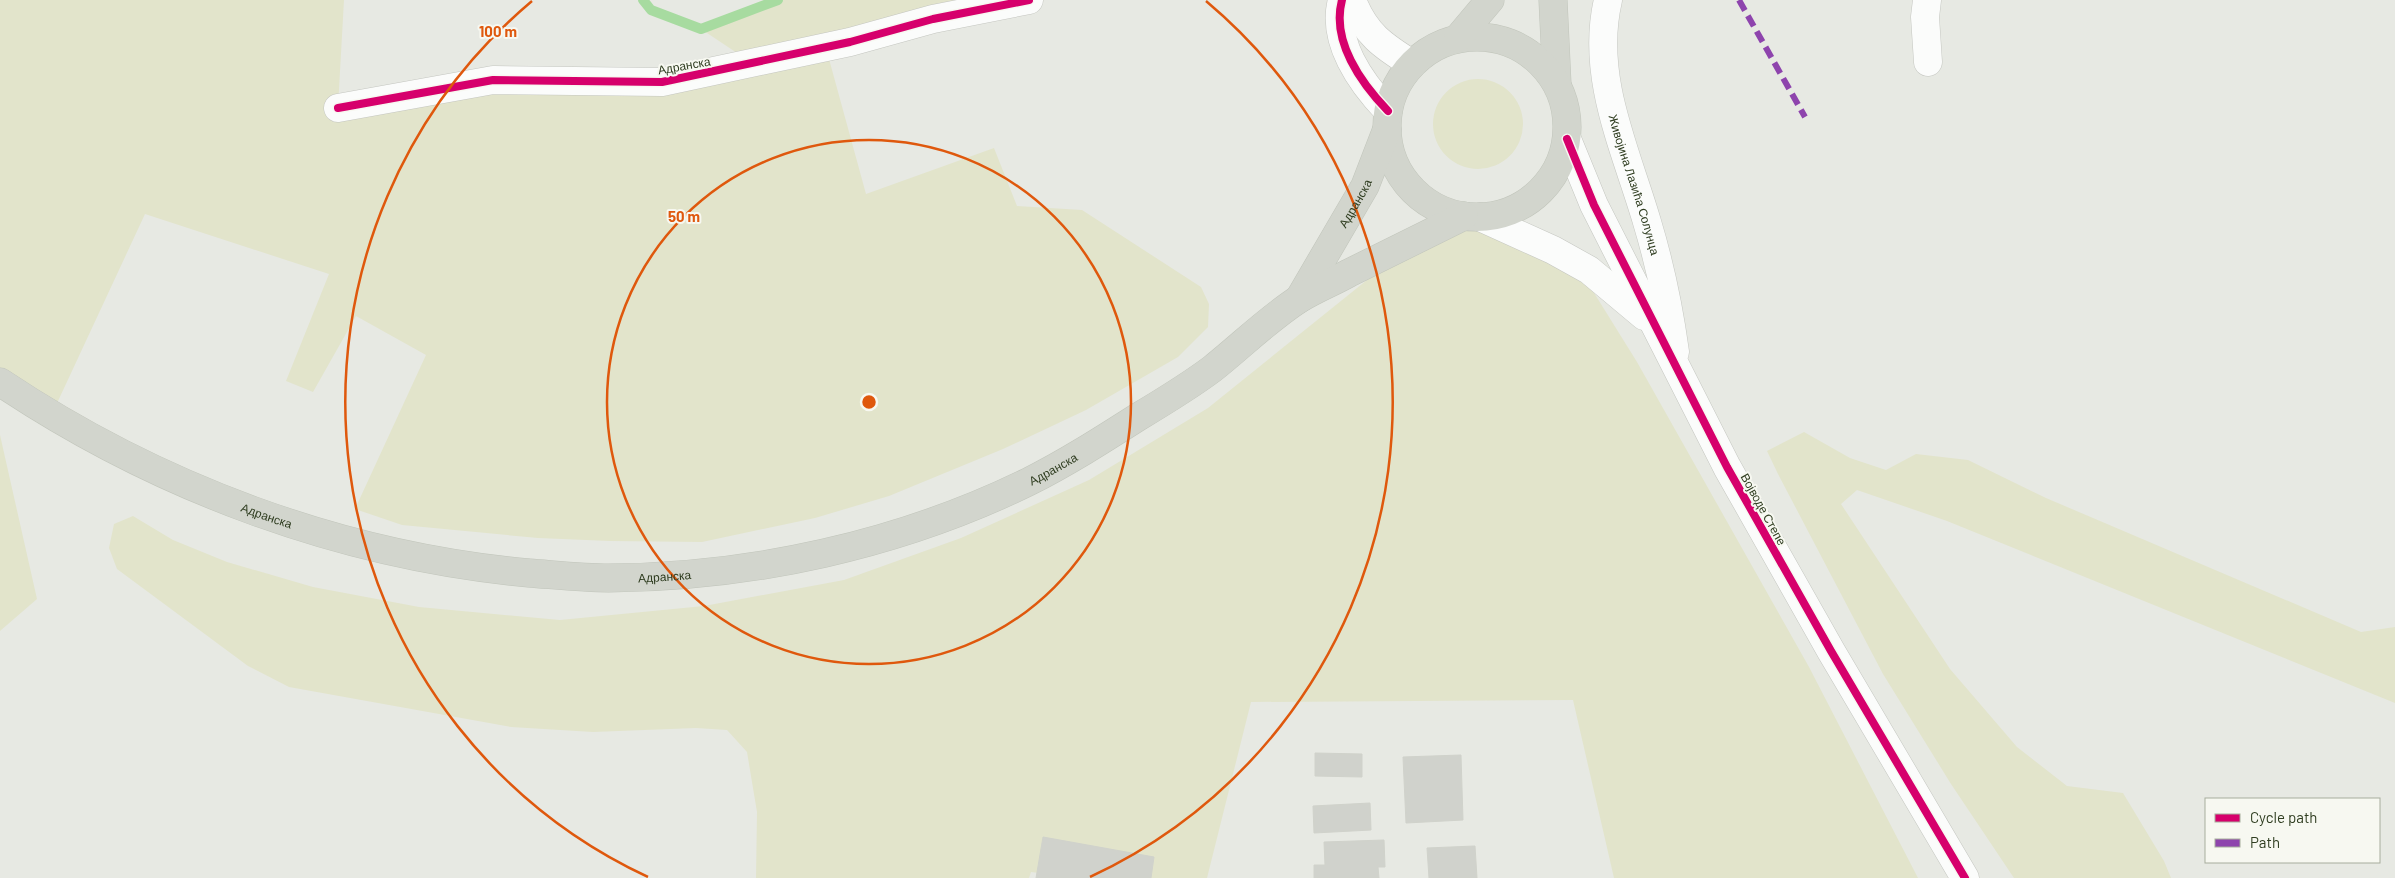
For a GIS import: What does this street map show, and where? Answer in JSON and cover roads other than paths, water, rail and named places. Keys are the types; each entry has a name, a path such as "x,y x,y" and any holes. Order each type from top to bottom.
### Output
{"main road":[{"path":"1458,38 1490,0"},
{"path":"1553,0 1557,84"},
{"path":"1388,120 1393,160 1410,186 1434,206 1472,217 1498,215 1531,200 1555,173 1563,157 1567,140 1568,120 1557,84 1537,58 1523,48 1491,37 1458,38"},
{"name":"Адранска","path":"1298,300 1365,186 1388,120 1397,86 1412,64 1425,52 1458,38"},
{"name":"Адранска","path":"0,382 133,460 193,488 306,527 402,553 481,568 605,578 701,573 803,557 884,536 971,506 1028,481 1114,434 1208,371 1298,300 1472,217"}],"street":[{"name":"Адранска","path":"338,108 493,80 662,82 850,42 933,19 1029,0"},
{"path":"1342,0 1339,20 1342,38 1363,81 1388,120"},
{"path":"1352,0 1371,34 1383,46 1412,64"},
{"name":"Живојина Лазића Солунца","path":"1608,0 1603,31 1608,92 1614,119 1647,223 1666,296 1677,369"},
{"path":"1927,0 1925,17 1928,62"},
{"name":"Војводе Степе","path":"1567,140 1594,205 1727,467 1800,597 1965,878"},
{"name":"Војводе Степе","path":"1472,217 1554,250 1589,270 1653,324"}],"waterway":[{"path":"643,0 651,10 701,29 778,0"}]}
